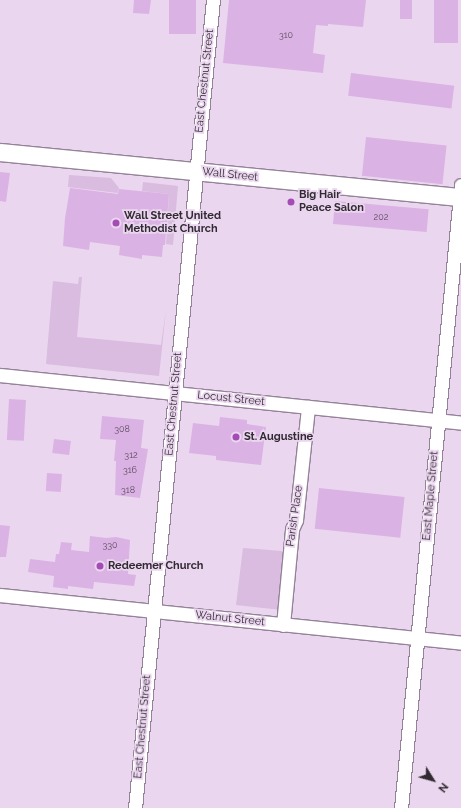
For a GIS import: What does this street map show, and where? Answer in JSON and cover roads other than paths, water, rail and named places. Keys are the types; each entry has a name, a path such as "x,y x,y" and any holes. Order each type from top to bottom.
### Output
{"street":[{"name":"East Chestnut Street","path":"135,808 213,0"},
{"name":"Wall Street","path":"0,152 196,171 461,193"},
{"name":"East Maple Street","path":"401,808 461,193"},
{"name":"Locust Street","path":"0,375 461,423"},
{"name":"Parish Place","path":"283,625 292,529 296,520 308,407"},
{"name":"Walnut Street","path":"0,595 461,643"}],"place":[{"name":"Big Hair Peace Salon","path":"291,202"},
{"name":"Wall Street United Methodist Church","path":"116,223"},
{"name":"St. Augustine","path":"236,437"},
{"name":"Redeemer Church","path":"100,566"}]}
